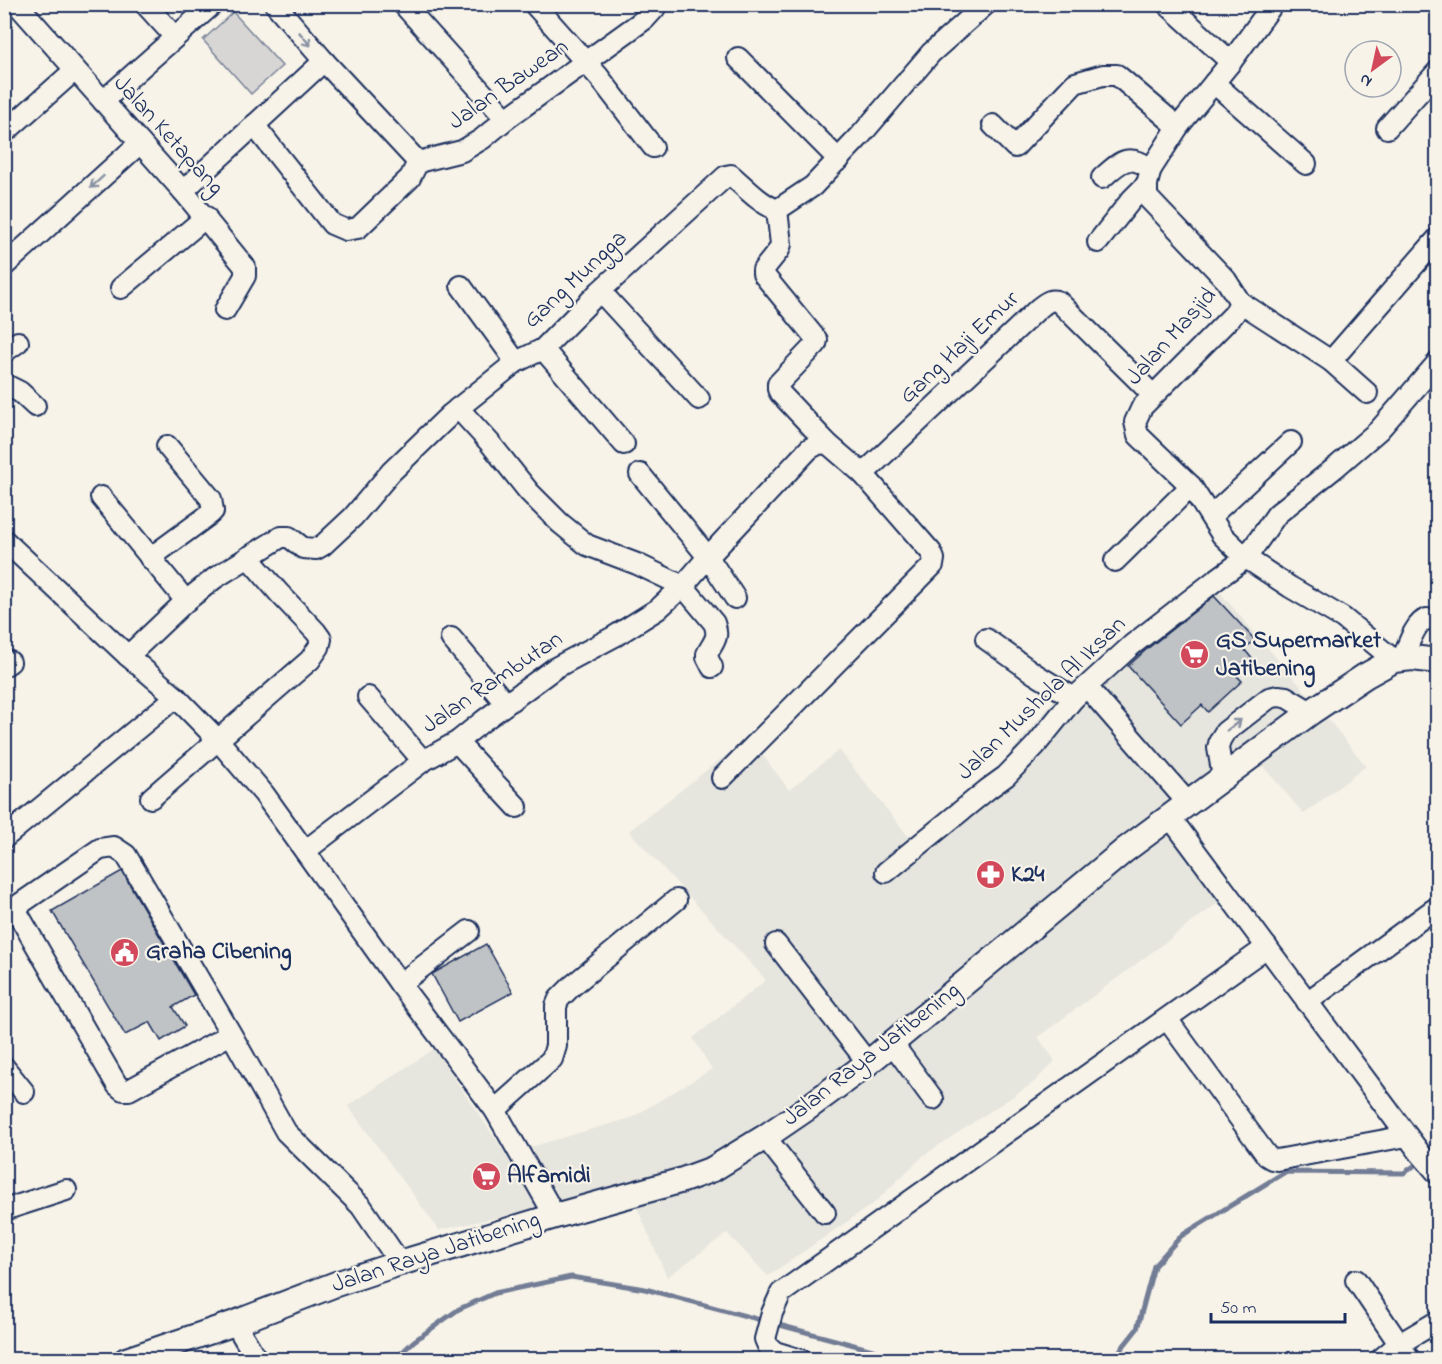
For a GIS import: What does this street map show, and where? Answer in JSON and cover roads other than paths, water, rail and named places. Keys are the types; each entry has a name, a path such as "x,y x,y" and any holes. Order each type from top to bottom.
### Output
{"main road":[{"path":"1398,659 1437,661"},
{"name":"Jalan Raya Jatibening","path":"126,1359 235,1323 336,1284 400,1263 684,1180 713,1169 806,1109 868,1063 1125,850 1223,777 1311,712 1365,676 1398,659"}],"street":[{"name":"Jalan Ketapang","path":"17,4 183,190 245,267 244,276 225,310"},
{"path":"146,4 176,37"},
{"path":"103,101 213,4"},
{"path":"403,4 506,119"},
{"path":"534,4 599,77 653,147"},
{"path":"722,778 933,565 934,560 931,552 863,474 827,443 778,389 778,384 816,344 817,340 763,274 763,270 781,244 777,210 813,186 861,135 931,53 986,4"},
{"path":"1167,4 1231,62"},
{"path":"1098,242 1149,177 1178,127 1221,89 1231,62 1267,7"},
{"path":"254,126 332,224 346,230 358,228 410,178 418,162 324,61 288,9"},
{"name":"Jalan Bawean","path":"418,162 462,151 482,139 506,119 586,63 650,12"},
{"path":"738,58 839,159"},
{"path":"183,190 324,61"},
{"path":"4,134 75,70"},
{"path":"1388,128 1437,71"},
{"path":"993,125 1015,147 1075,83 1103,75 1117,75 1178,127"},
{"path":"1221,89 1306,164"},
{"path":"4,266 140,143"},
{"path":"1102,177 1120,161 1132,160 1141,161 1149,177"},
{"name":"Gang Mungga","path":"128,656 215,578 285,536 303,548 316,549 323,545 353,517 391,472 458,408 516,362 543,349 600,291 726,176 731,176 769,207 777,210"},
{"name":"Jalan Masjid","path":"1149,177 1147,197 1226,279 1240,302 1234,314 1142,407 1135,422 1138,435 1191,486 1222,535 1246,558 1343,618 1398,659"},
{"path":"121,288 206,217"},
{"path":"1330,361 1437,238"},
{"path":"462,286 516,362"},
{"path":"600,291 699,399"},
{"name":"Gang Haji Emur","path":"863,474 1049,301 1059,302 1153,395"},
{"path":"1240,302 1330,361 1367,393"},
{"path":"543,349 624,444"},
{"name":"Jalan Mushola Al Iksan","path":"886,873 1006,776 1035,746 1074,698 1132,645 1246,558 1277,514 1379,430 1437,362"},
{"path":"4,384 20,392 35,406"},
{"path":"458,408 529,492 560,523 587,545 637,564 683,586 714,623 717,630 716,638 707,654 712,667"},
{"path":"1211,516 1291,442"},
{"name":"Jalan Rambutan","path":"305,851 423,761 457,742 555,668 615,636 658,609 683,586 809,449 818,444 827,443"},
{"path":"150,558 213,511 211,499 167,446"},
{"path":"640,474 708,557 735,598"},
{"path":"1115,561 1191,486"},
{"path":"101,497 186,602"},
{"path":"4,540 128,656 176,697 218,740 264,794 400,984 495,1110 555,1216"},
{"path":"151,798 310,660 319,647 321,639 316,632 248,558"},
{"path":"1398,659 1415,629 1428,619 1437,620"},
{"path":"451,638 506,704"},
{"path":"986,639 1074,698"},
{"path":"1094,695 1179,810 1267,947 1435,1171"},
{"path":"4,838 176,697"},
{"path":"368,697 423,761"},
{"path":"1223,777 1218,748 1220,740 1225,732 1269,698 1286,697 1311,712"},
{"path":"457,742 517,807"},
{"path":"231,1034 129,1090 123,1090 117,1085 18,914 20,904 100,849 109,847 120,850 126,855 231,1034 286,1132 361,1206 400,1263"},
{"path":"495,1110 552,1059 556,1047 556,1006 559,999 676,900"},
{"path":"1308,1002 1437,908"},
{"path":"400,984 469,932"},
{"path":"776,944 868,1063"},
{"path":"801,1359 775,1352 768,1346 765,1339 772,1313 781,1293 1267,947"},
{"path":"1167,1019 1267,1156 1272,1159 1277,1160 1407,1136"},
{"path":"892,1043 933,1099"},
{"path":"4,1066 24,1092"},
{"path":"765,1137 825,1213"},
{"path":"4,1210 66,1190"},
{"path":"1356,1280 1404,1352"},
{"path":"1380,1359 1404,1352 1437,1321"},
{"path":"235,1323 257,1359"}],"waterway":[{"path":"1109,1360 1118,1353 1137,1329 1154,1266 1181,1236 1285,1172 1404,1173 1438,1149"},
{"path":"394,1360 414,1341 459,1309 495,1293 571,1277 645,1289 910,1360"}],"place":[{"name":"GS Supermarket Jatibening","path":"1195,655"},
{"name":"K24","path":"990,875"},
{"name":"Graha Cibening","path":"125,952"},
{"name":"Alfamidi","path":"486,1176"}]}
